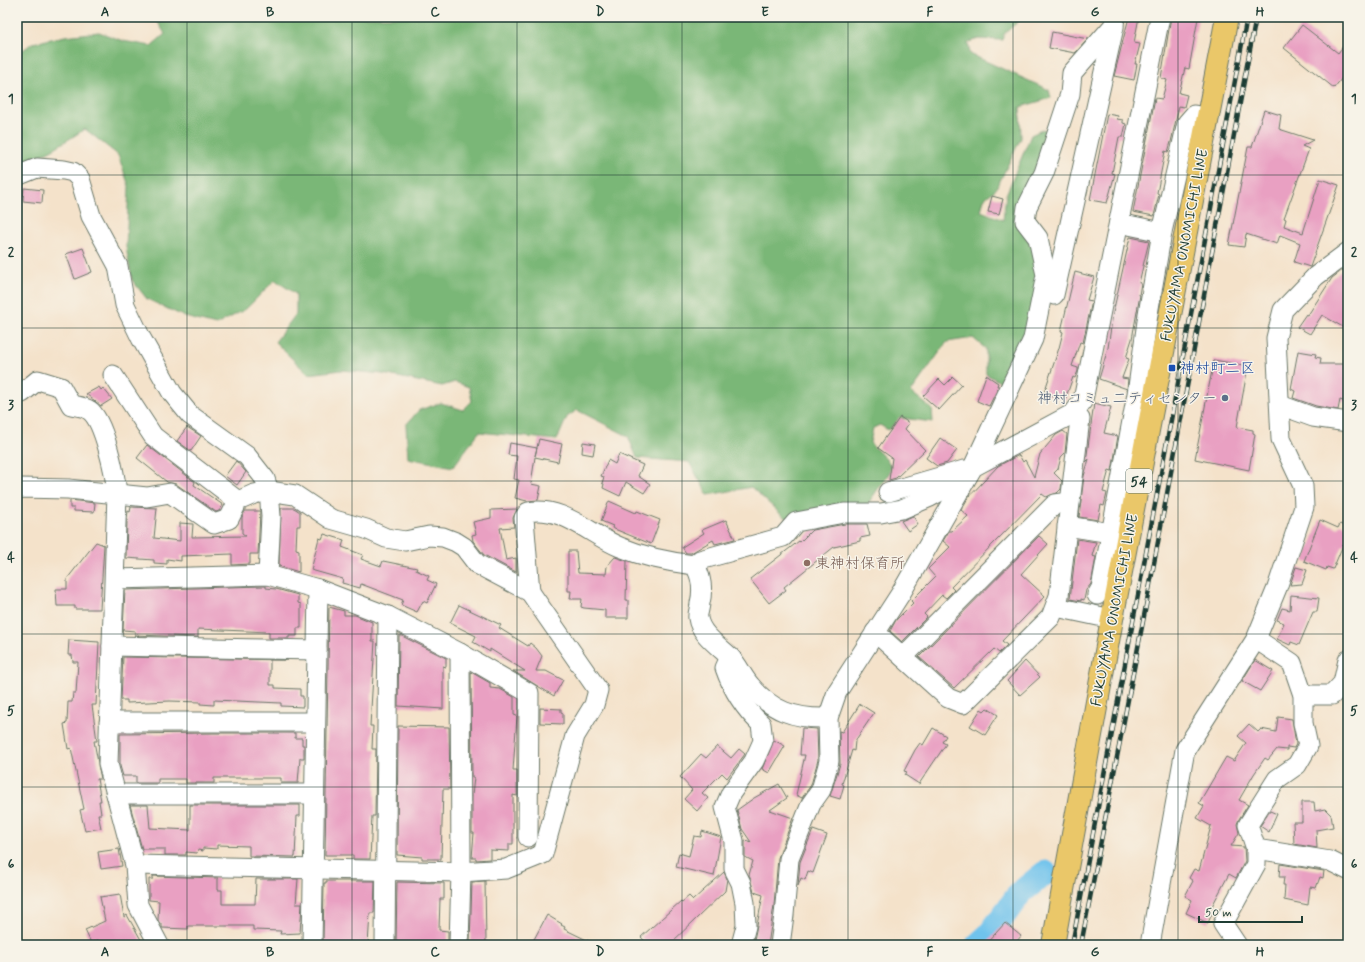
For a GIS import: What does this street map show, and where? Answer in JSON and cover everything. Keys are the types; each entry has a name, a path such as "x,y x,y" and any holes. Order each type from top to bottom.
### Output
{"main road":[{"name":"FUKUYAMA ONOMICHI LINE","path":"1053,945 1112,619 1209,118 1227,17"}],"street":[{"path":"530,592 524,518 528,512 537,510 555,514 588,528 619,546 659,560 694,565 700,560 783,538 796,522 844,513 881,513 902,509 930,497 950,486 973,467 1074,413 1083,400 1160,17"},
{"path":"1033,339 1046,275 1038,238 1025,221 1027,207 1044,173 1070,94 1072,73 1114,21"},
{"path":"780,945 789,859 811,804 821,790 829,761 828,718 837,692 901,593 973,467 1033,339 1051,309 1114,21"},
{"path":"1097,595 1101,588 1137,394 1148,314 1162,232 1187,123 1194,115 1209,118"},
{"path":"17,176 37,168 73,172 80,179 91,216 118,266 125,305 140,338 172,393 190,415 247,456 265,479 269,491 271,516 268,575"},
{"path":"1119,223 1162,232"},
{"path":"1150,945 1185,750 1256,639 1277,588 1304,507 1303,486 1281,439 1276,338 1283,310 1316,276 1348,252"},
{"path":"113,375 153,436 238,501"},
{"path":"17,394 22,393 38,380 46,381 61,387 71,405 89,409 98,418 115,472 117,493 115,579 108,764 135,865 138,904 159,945"},
{"path":"1280,405 1313,417 1348,422"},
{"path":"875,632 948,698 963,704 1051,617 1056,607 1068,526 1080,419 1074,413"},
{"path":"888,492 973,467"},
{"path":"17,490 20,488 68,489 147,497 170,493 214,524 229,519 238,501 254,494 269,491 295,495 331,519 366,529 386,538 405,541 430,536 443,537 464,547 476,564 530,592 598,690 594,705 575,736 543,854 506,869 461,872 135,865"},
{"path":"903,657 1055,504 1070,502"},
{"path":"1068,526 1111,533"},
{"path":"694,565 701,582 701,598 698,619 704,631 739,667 748,684 763,700 797,717 828,718"},
{"path":"115,579 268,575 318,589 388,616 460,653 529,693 528,837"},
{"path":"312,945 318,589"},
{"path":"1056,607 1112,619"},
{"path":"385,945 388,616"},
{"path":"1237,945 1223,924 1256,864 1256,849 1248,825 1277,779 1297,764 1308,746 1303,723 1302,695 1292,663 1256,639"},
{"path":"112,646 317,650"},
{"path":"459,945 461,872 460,653"},
{"path":"730,657 725,668 731,686 747,710 761,724 763,741 754,761 731,793 725,807 734,840 734,869 741,883 745,903 746,926 742,945"},
{"path":"1302,695 1332,695 1343,683 1348,660"},
{"path":"109,722 315,722"},
{"path":"116,794 314,794"},
{"path":"1256,849 1330,861 1348,870"}],"green space":[{"path":"153,17 1023,17 1004,34 1002,40 978,39 968,43 970,54 1049,90 1051,98 1020,107 1021,138 996,189 984,199 981,211 1003,220 1006,195 1031,135 1044,129 1049,134 1020,212 1037,243 1040,264 1039,281 1032,318 1007,386 986,374 986,349 973,338 947,342 911,392 932,409 933,422 901,418 888,430 880,425 873,428 870,443 888,461 892,469 864,509 806,523 784,517 751,487 708,495 689,462 637,458 628,436 577,410 567,417 557,440 479,432 453,467 408,458 406,425 419,410 441,403 463,410 472,401 469,387 455,382 442,386 383,374 342,370 308,374 275,342 296,314 296,294 275,280 246,309 216,325 185,317 147,299 132,280 126,247 129,186 118,155 85,129 44,154 17,165 17,54 33,43 65,36 99,32 123,41 151,46 165,34 156,19"}],"building":[{"path":"1129,17 1139,17 1134,43 1140,44 1135,64 1137,64 1134,80 1114,76"},
{"path":"1171,17 1198,18 1189,69 1185,68 1179,93 1187,95 1184,107 1179,106 1168,152 1165,151 1157,193 1159,194 1154,216 1133,212 1155,98 1162,99 1167,80 1161,78"},
{"path":"1302,25 1338,53 1348,40 1348,83 1342,78 1334,88 1284,48"},
{"path":"1052,32 1088,39 1075,53 1049,48"},
{"path":"1264,110 1281,115 1279,129 1313,140 1302,146 1309,149 1284,218 1286,219 1284,226 1303,233 1320,179 1339,185 1310,267 1294,262 1300,243 1280,235 1277,244 1246,234 1244,247 1229,245 1248,147 1252,147"},
{"path":"1107,114 1118,116 1117,119 1123,120 1123,123 1126,124 1123,137 1119,137 1112,173 1115,174 1107,203 1090,200"},
{"path":"24,188 43,190 42,203 23,201"},
{"path":"992,196 1003,199 999,214 988,212"},
{"path":"1130,237 1149,241 1139,283 1141,283 1140,295 1132,339 1126,358 1129,359 1122,378 1128,379 1127,389 1099,379 1108,348 1113,313"},
{"path":"83,248 92,272 75,279 66,254"},
{"path":"1344,269 1348,271 1348,330 1322,315 1310,334 1297,327 1306,314 1308,315 1332,278"},
{"path":"1075,272 1094,277 1087,300 1092,301 1083,343 1080,342 1072,366 1078,368 1078,371 1075,378 1073,377 1065,400 1044,393 1059,348 1063,332 1061,331"},
{"path":"1298,351 1316,354 1315,357 1321,358 1320,364 1348,364 1348,395 1346,402 1340,400 1338,410 1316,406 1293,398 1295,391 1291,389"},
{"name":"神村コミュ二ティセンター","path":"1214,360 1248,366 1237,427 1253,430 1253,433 1255,434 1249,470 1195,459"},
{"path":"986,375 998,383 997,386 999,386 989,406 977,401"},
{"path":"953,377 962,385 939,410 923,396 939,379 945,385"},
{"path":"99,387 101,390 103,388 112,399 101,406 86,394"},
{"path":"1094,403 1111,407 1104,433 1118,436 1112,471 1109,470 1103,492 1107,493 1104,506 1101,505 1098,520 1079,517 1084,476 1089,459 1086,462"},
{"path":"900,417 909,423 905,429 925,450 896,478 889,480 892,458 878,448"},
{"path":"187,427 201,436 191,451 177,441"},
{"path":"1063,431 1067,434 1065,453 1061,457 1058,469 1054,473 1062,481 1061,489 1057,493 1046,497 1042,494 951,587 954,590 946,598 942,595 924,614 927,617 902,642 890,631 896,620 913,603 911,601 935,577 928,569 950,547 943,541 949,531 952,531 968,516 961,510 968,498 998,466 1019,455 1023,462 1025,460 1034,477 1040,454 1056,435"},
{"path":"940,438 957,450 947,463 937,466 926,458"},
{"path":"539,439 562,444 558,462 535,457 531,484 541,486 538,500 527,501 515,498 519,480 514,479 517,456 508,455 510,443 537,448"},
{"path":"583,442 595,444 593,455 582,453"},
{"path":"147,445 195,482 194,485 223,505 219,511 216,512 176,484 167,482 137,458"},
{"path":"619,454 643,465 638,476 650,484 644,493 626,482 620,496 603,488 604,484 602,483 604,477 601,476 608,460 615,464"},
{"path":"236,461 246,472 237,485 225,476"},
{"path":"70,500 95,503 94,512 74,511 74,508 70,508"},
{"path":"609,501 636,513 637,511 660,520 651,544 612,528 613,526 601,521"},
{"path":"131,507 157,508 154,538 180,541 180,523 193,524 192,537 246,536 242,533 242,517 245,511 260,511 258,554 250,554 250,564 232,565 232,554 181,556 181,561 167,559 167,564 154,563 154,560 126,558 127,519 128,511 130,512"},
{"path":"281,508 294,508 300,512 300,526 297,526 296,549 299,550 299,572 279,566"},
{"path":"517,509 513,518 514,527 500,528 506,560 516,558 516,572 484,555 473,541 472,535 476,534 473,522 491,518 491,510"},
{"path":"913,516 918,524 908,531 901,521"},
{"path":"726,520 735,539 715,544 713,540 691,553 686,553 682,547 704,533 702,530"},
{"path":"1320,520 1338,528 1340,524 1348,528 1348,548 1343,545 1333,569 1327,567 1326,570 1304,561"},
{"path":"845,524 867,524 870,536 860,538 860,541 834,547 784,587 786,590 769,603 750,579 799,541 800,542 812,530"},
{"path":"324,534 344,540 342,547 363,555 361,559 381,566 383,561 417,568 416,570 429,576 427,580 436,584 427,603 423,601 417,612 401,605 403,600 361,584 360,588 342,583 343,579 311,570 319,538 322,539"},
{"path":"1039,536 1048,544 1021,574 1045,596 1002,641 1007,645 999,653 994,649 954,688 919,657"},
{"path":"1077,539 1096,542 1092,556 1096,557 1091,584 1086,590 1084,600 1081,599 1081,601 1070,599"},
{"path":"96,542 104,545 100,609 75,609 75,606 57,606 56,589 67,589 67,579"},
{"path":"568,551 576,551 578,573 606,574 607,566 615,557 627,561 626,600 628,600 628,618 605,618 605,610 584,608 581,607 582,599 570,599 571,591 568,591"},
{"path":"1296,567 1307,570 1302,584 1290,585"},
{"path":"266,586 266,588 298,595 298,603 301,604 301,628 297,628 297,636 289,636 289,638 269,638 269,632 198,629 198,637 135,635 135,631 123,630 125,590"},
{"path":"1291,595 1319,598 1317,612 1313,612 1299,645 1291,642 1290,645 1277,639 1284,623 1277,620 1282,608 1290,610"},
{"path":"459,605 501,625 499,628 528,646 530,643 536,648 542,656 536,671 546,671 563,680 554,696 513,671 525,671 490,649 490,652 473,642 476,636 450,623"},
{"path":"329,607 344,611 344,615 355,615 372,622 372,641 375,641 370,726 373,726 372,749 376,749 375,816 372,816 370,859 353,859 353,855 325,855"},
{"path":"399,636 402,636 446,658 446,667 443,666 443,709 398,706"},
{"path":"69,640 99,642 96,705 92,705 97,741 94,741 101,779 97,779 101,801 99,801 101,814 98,814 101,828 85,831 80,810 84,809 71,748 68,749 64,724 67,723 68,702 72,702 73,693 76,693 78,662 73,662 72,655 68,655"},
{"path":"123,657 288,660 270,660 270,685 275,685 275,688 300,689 300,696 303,696 303,707 281,706 281,703 214,700 214,705 200,704 200,702 170,701 127,703 127,700 121,700"},
{"path":"1255,660 1273,671 1260,691 1242,681"},
{"path":"1025,661 1040,677 1020,695 1007,681"},
{"path":"471,672 490,683 490,688 500,689 514,697 514,715 517,716 513,770 517,770 517,796 513,795 513,844 509,844 509,851 490,850 490,859 476,860 476,858 472,858 474,833 472,833 472,796 474,777 472,777"},
{"path":"860,704 874,713 855,741 854,751 852,750 842,784 844,785 840,799 830,796 840,764 839,731 842,732"},
{"path":"540,708 561,709 561,712 563,713 563,724 540,723"},
{"path":"987,708 998,715 985,735 970,726 981,709 984,711"},
{"path":"1278,717 1292,719 1296,744 1294,748 1287,747 1287,750 1277,749 1268,760 1265,758 1239,800 1248,805 1239,819 1237,824 1239,833 1231,846 1244,847 1245,861 1236,878 1229,874 1211,908 1214,909 1208,923 1186,913 1192,900 1185,896 1193,881 1189,878 1194,869 1199,871 1211,826 1197,818 1204,806 1199,803 1226,757 1234,761 1246,743 1238,736 1249,724 1258,732 1261,729 1276,732"},
{"path":"398,726 449,727 450,789 443,789 441,859 422,859 422,857 397,855"},
{"path":"802,728 817,729 818,760 811,785 802,798 796,795 805,755 800,755"},
{"path":"933,728 946,736 942,742 946,744 919,784 905,775 907,772 904,771 915,750 920,743 923,745"},
{"path":"295,733 295,738 302,738 302,745 304,745 304,758 300,758 298,783 281,783 281,778 214,778 214,783 186,783 186,779 158,779 158,783 136,783 136,776 123,776 120,766 120,734"},
{"path":"774,740 785,746 769,773 762,769"},
{"path":"717,746 731,758 739,749 745,754 727,778 722,773 702,793 708,798 697,811 684,799 692,790 680,777 701,754 706,758"},
{"path":"779,784 787,798 770,810 793,818 778,858 774,905 768,945 753,945 763,895 754,892 749,875 753,861 745,857 745,840 751,842 742,829 737,810 754,798"},
{"path":"1302,802 1314,802 1315,811 1325,809 1331,815 1333,827 1316,830 1317,848 1294,844 1293,822 1302,822"},
{"path":"130,805 148,805 150,828 190,830 190,805 300,805 300,816 297,816 295,857 249,856 249,846 217,845 217,849 203,848 203,851 198,850 197,853 186,852 186,855 165,855 165,849 142,849"},
{"path":"1270,811 1277,814 1269,832 1260,826"},
{"path":"813,830 827,835 813,873 808,871 805,880 801,878 798,886 800,862"},
{"path":"702,831 721,837 714,876 676,867 679,853 689,856 694,836 701,837"},
{"path":"119,849 122,866 101,869 98,852"},
{"path":"1280,864 1324,871 1323,878 1320,877 1316,888 1310,887 1308,905 1284,900 1285,885 1283,885 1284,877 1279,877"},
{"path":"724,872 727,879 725,891 669,945 648,945 641,937 681,901 682,902 689,896 693,900"},
{"path":"153,876 218,878 218,890 222,890 222,904 255,904 256,879 298,879 296,904 302,904 300,933 280,934 281,931 253,930 253,926 188,926 188,929 162,928 162,924 160,924 158,920 159,901 149,900 149,879 153,879"},
{"path":"326,881 375,881 374,913 370,913 368,945 323,945 324,883 326,883"},
{"path":"485,881 486,943 470,943 472,882"},
{"path":"397,882 444,883 444,899 440,899 439,930 448,931 448,945 396,945"},
{"path":"120,894 124,917 127,915 144,945 101,945 98,940 91,943 85,930 105,921 100,897"},
{"path":"547,915 562,924 561,925 565,927 564,929 597,945 531,945"},
{"path":"1005,923 1021,936 1014,945 985,945"}],"waterway":[{"path":"978,945 990,934 1020,893 1045,873"}],"railway":[{"path":"1072,945 1247,17"},
{"path":"1081,945 1256,17"}],"place":[{"name":"神村町二区","path":"1172,368"},
{"name":"神村コミュ二ティセンター","path":"1225,398"},
{"name":"東神村保育所","path":"807,563"}]}
